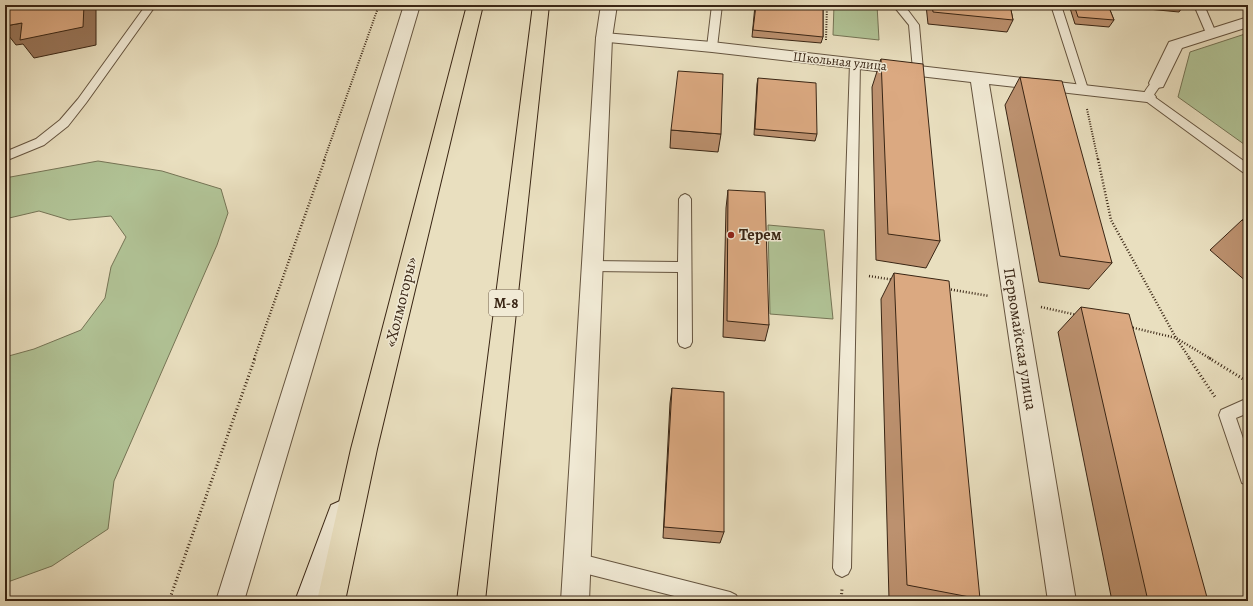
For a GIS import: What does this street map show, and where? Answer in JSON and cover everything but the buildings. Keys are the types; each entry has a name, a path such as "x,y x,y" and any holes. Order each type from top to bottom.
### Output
{"highway":[{"name":"«Холмогоры»","path":"331,601 364,449 475,5"},
{"name":"М-8","path":"471,601 541,5"}],"street":[{"path":"230,601 412,5"},
{"path":"575,601 604,38 609,5"},
{"path":"1157,83 1176,45 1248,22"},
{"name":"Школьная улица","path":"604,38 712,47 1147,97"},
{"name":"Первомайская улица","path":"979,77 1062,601"},
{"path":"309,601 364,449"}],"lane":[{"path":"5,157 40,142 64,123 82,101 151,5"},
{"path":"712,47 717,5"},
{"path":"899,5 914,25 918,70"},
{"path":"1056,5 1083,89"},
{"path":"1199,5 1211,33"},
{"path":"842,568 855,63"},
{"path":"1157,83 1147,97 1248,170"},
{"path":"685,200 685,342"},
{"path":"592,266 686,268"},
{"path":"1248,405 1227,415 1248,477"},
{"path":"576,562 730,601"}],"path":[{"path":"169,601 378,5"},
{"path":"825,60 827,5"},
{"path":"1083,89 1111,220 1176,338 1227,415"},
{"path":"850,273 897,281"},
{"path":"944,289 1014,300 1084,317"},
{"path":"1122,326 1176,338 1248,382"}],"green space":[{"path":"834,5 877,5 879,40 833,35"},
{"path":"1248,33 1248,147 1178,97 1190,52"},
{"path":"98,161 162,171 221,189 228,213 217,245 114,481 108,529 52,566 5,583 5,357 34,349 81,330 105,298 111,267 126,237 111,216 69,220 39,211 5,219 5,178"},
{"path":"768,225 824,230 833,319 770,314"}],"place":[{"name":"Терем","path":"731,235"}]}
